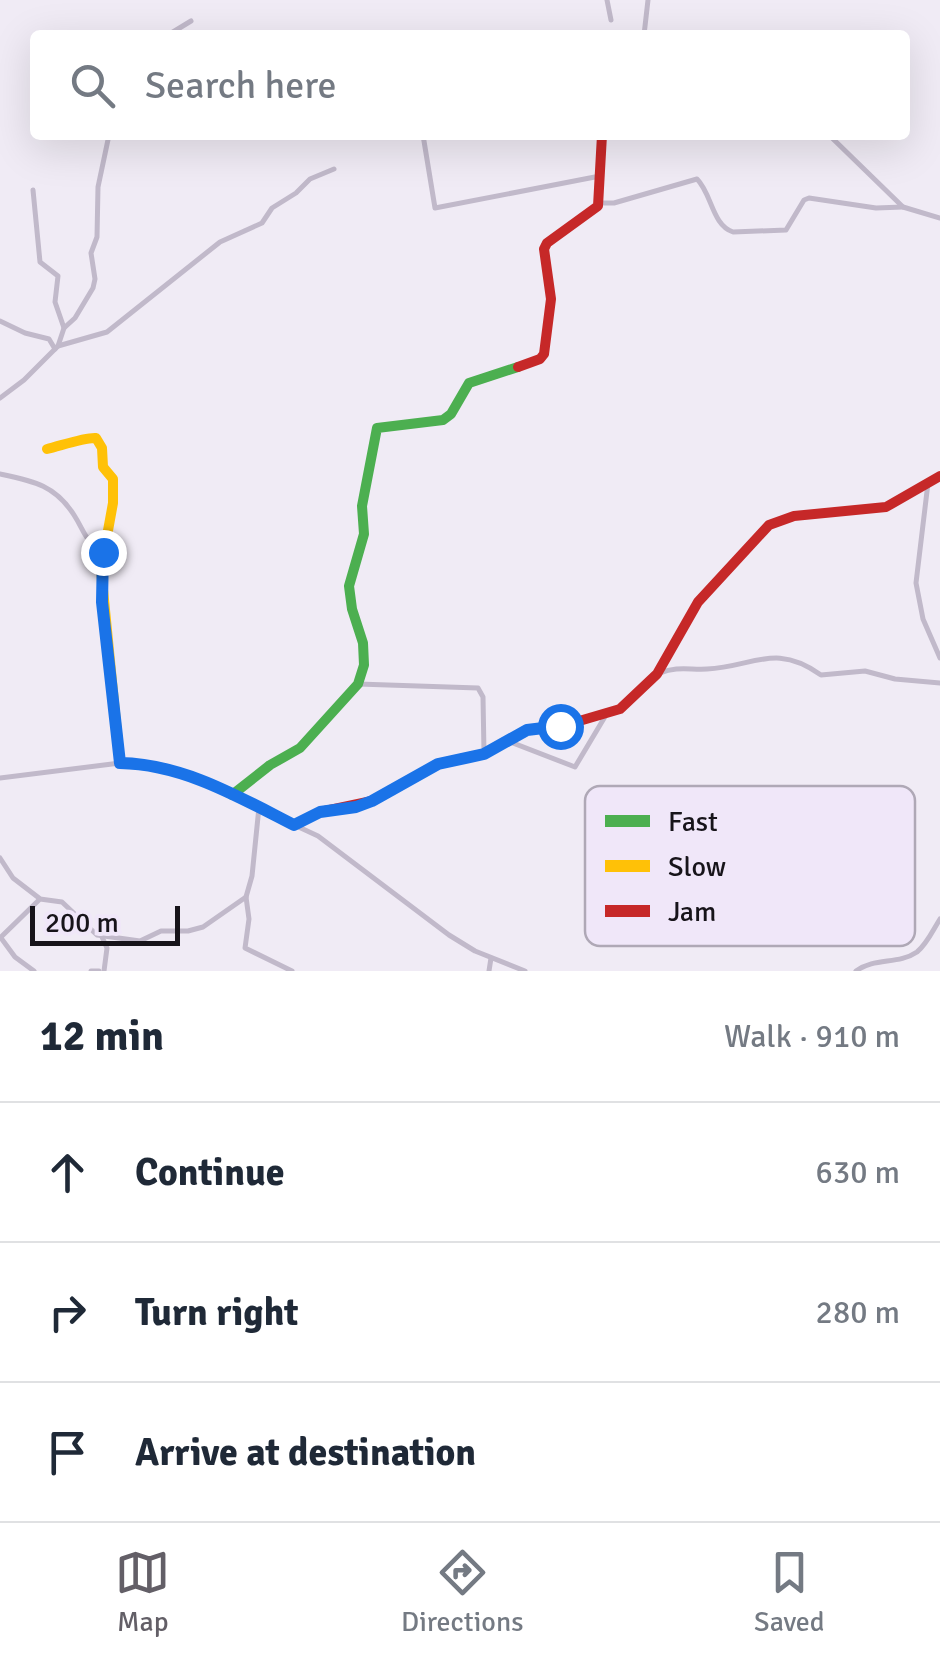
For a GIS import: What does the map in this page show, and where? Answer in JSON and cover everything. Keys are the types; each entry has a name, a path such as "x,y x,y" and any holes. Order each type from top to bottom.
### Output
{"street":[{"path":"607,0 611,20"},
{"path":"645,30 648,0"},
{"path":"176,30 191,21"},
{"path":"0,398 57,347 64,328 85,302 95,279 91,253 97,237 98,187 107,140"},
{"path":"424,140 435,208 601,176"},
{"path":"232,795 270,765 300,748 358,684 364,665 363,644 349,586 364,534 362,506 377,428 443,420 451,414 469,382 540,359 546,347 551,299 544,248 547,242 597,209 602,140"},
{"path":"835,140 903,207"},
{"path":"57,347 106,332 220,242 262,223 272,208 318,173 334,170"},
{"path":"600,203 614,203 696,180 705,188 725,230 786,230 809,198 876,208 903,207 940,218"},
{"path":"33,190 40,262 58,276 56,302 64,328"},
{"path":"0,321 49,339 57,347"},
{"path":"47,449 96,438 102,467 114,479 103,552 102,602 120,763"},
{"path":"0,474 48,486 74,515 86,539 103,552"},
{"path":"294,825 320,812 372,801 438,764 484,754 527,730 560,726 630,702 657,674 698,602 769,525 794,516 886,508 940,476"},
{"path":"928,483 916,584 923,619 940,658"},
{"path":"657,674 676,668 708,669 776,658 807,664 821,675 865,672 940,683"},
{"path":"358,684 478,688 483,697 484,754"},
{"path":"508,741 575,767 607,713"},
{"path":"0,778 120,763 168,768 330,842 432,924 491,958 524,971"},
{"path":"259,807 246,897 249,926 245,948 292,971"},
{"path":"0,858 13,878 40,899 62,902 102,936 106,948 98,971"},
{"path":"102,936 140,941 161,931 195,930 246,897"},
{"path":"34,971 15,957 0,938 40,899"},
{"path":"856,971 874,961 896,960 916,953 940,919"},
{"path":"489,971 491,958"}],"traffic: fast":[{"path":"232,795 270,765 300,748 358,684 364,665 363,643 349,586 364,534 362,506 377,428 443,420 451,414 469,383 518,367"}],"traffic: slow":[{"path":"47,449 96,438 102,448 103,467 113,479 113,503 101,569 120,763"}],"traffic: jam":[{"path":"518,367 544,354 551,299 544,249 598,206 602,140"},
{"path":"294,825 320,812 372,801 438,764 484,754 527,730 569,724 620,709 657,674 698,602 769,525 794,516 886,507 940,476"}],"route":[{"path":"103,552 102,602 120,763 182,772 294,825 320,812 372,801 438,764 474,758 527,730 560,726"}]}
